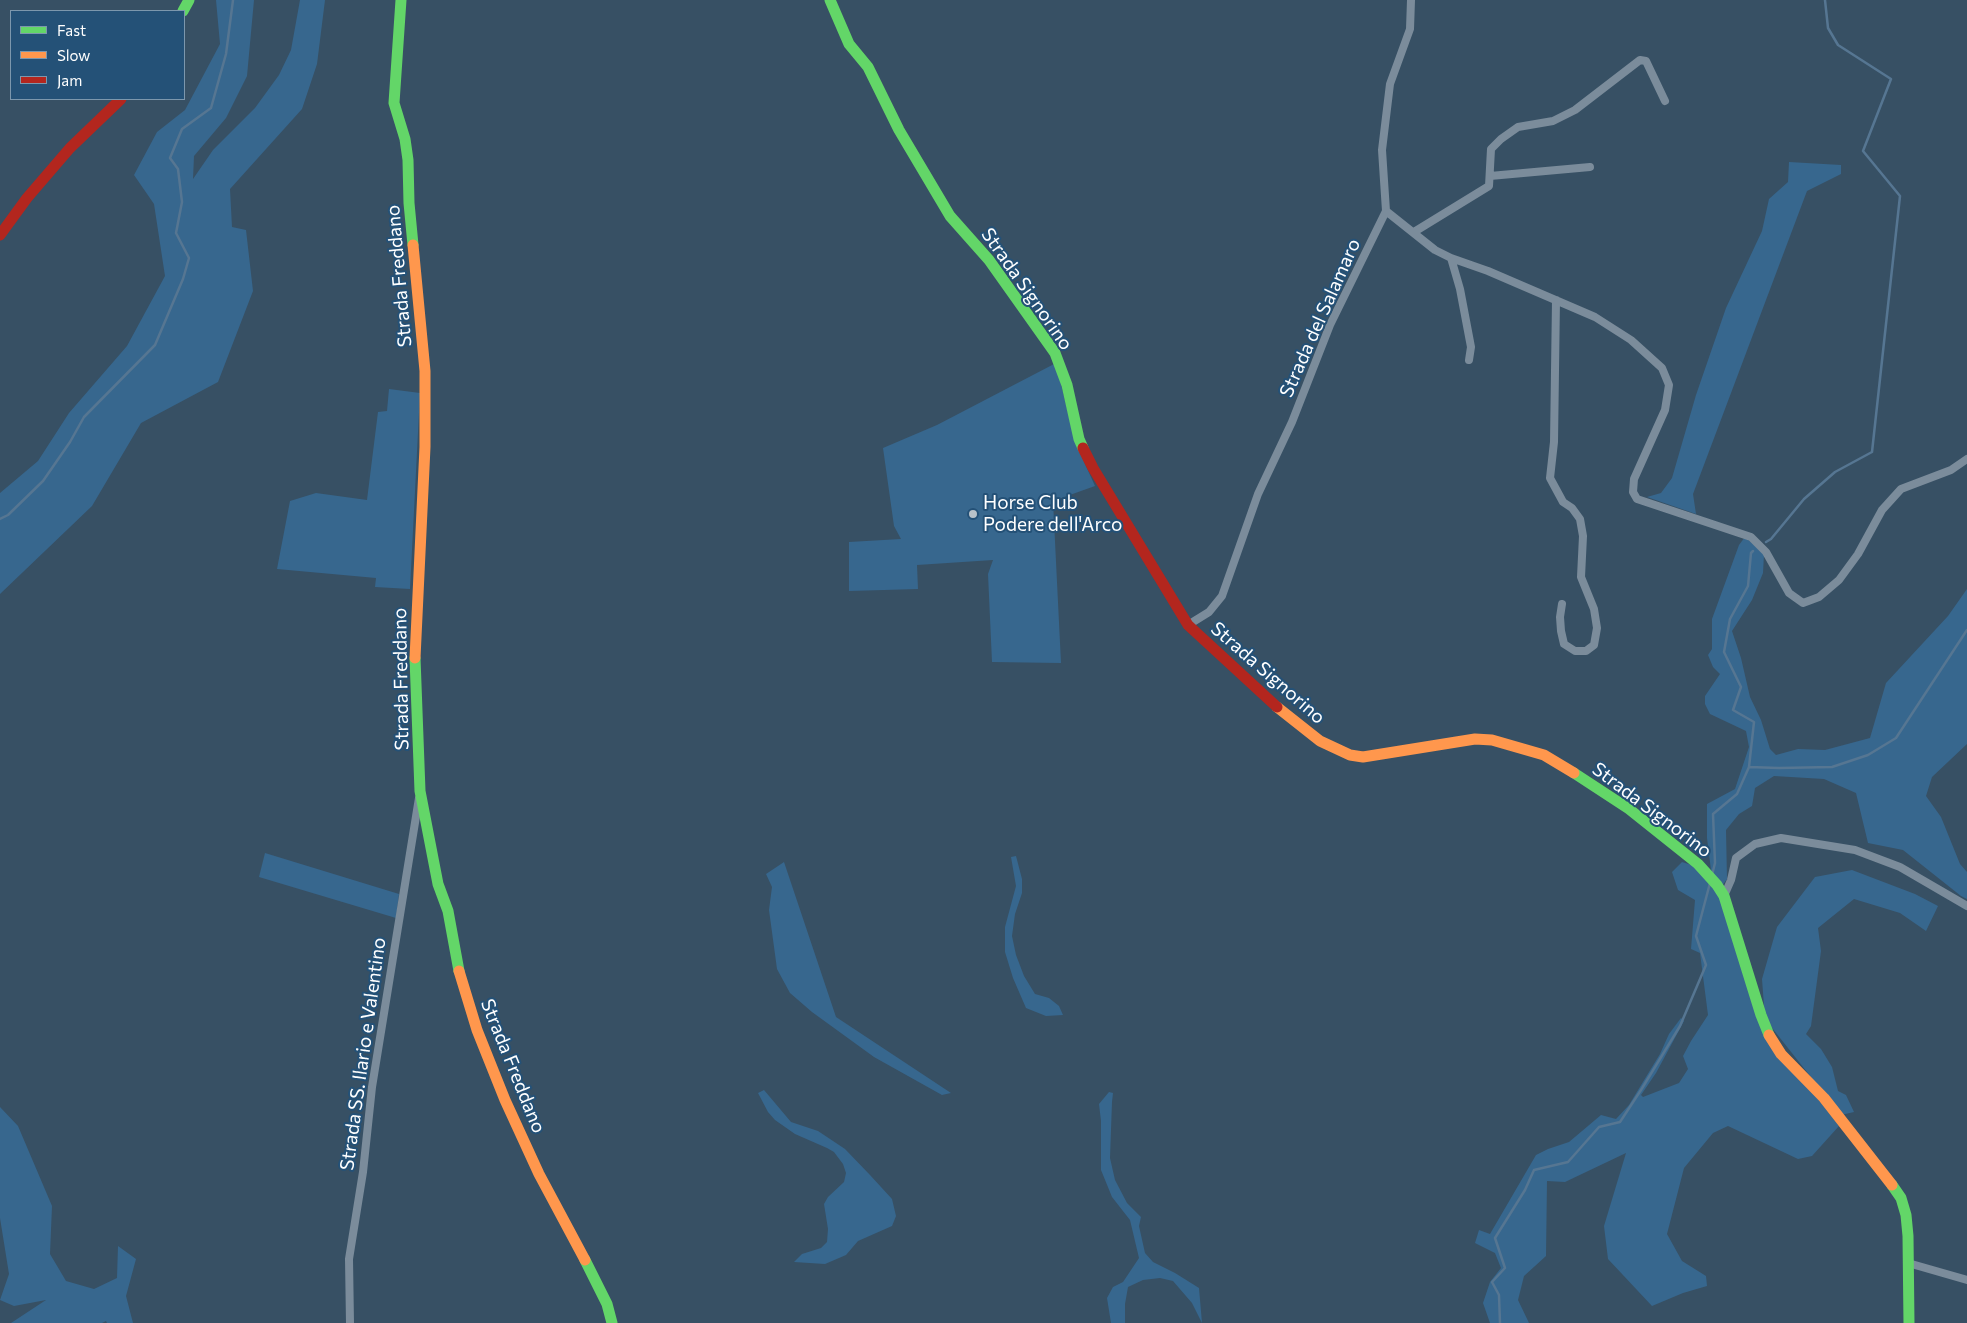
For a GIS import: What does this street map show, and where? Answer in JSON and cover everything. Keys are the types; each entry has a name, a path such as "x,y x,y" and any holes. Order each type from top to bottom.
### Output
{"street":[{"name":"Strada Freddano","path":"401,0 394,103 405,139 408,160 409,203 425,371 425,447 415,664 420,791 438,884 448,910 456,960 477,1030 505,1100 539,1174 592,1272 607,1304 612,1323"},
{"name":"Strada Signorino","path":"830,0 849,44 868,67 899,130 950,216 989,260 1055,352 1066,385 1079,438 1092,468 1127,522 1188,625 1264,697 1320,741 1350,755 1362,756 1475,739 1492,740 1544,755 1594,785 1637,815 1698,864 1717,885 1724,896 1761,1015 1770,1036 1781,1054 1807,1079 1864,1148 1901,1198 1906,1215 1908,1236 1909,1323"},
{"name":"Strada del Salamaro","path":"1188,625 1209,612 1222,596 1258,494 1292,422 1330,325 1386,211 1382,150 1390,84 1410,29 1411,0"},
{"path":"1414,232 1489,186 1491,149 1501,139 1518,127 1553,121 1575,110 1640,60 1646,61 1665,101"},
{"path":"0,235 27,198 70,148 119,100"},
{"path":"1490,176 1590,166"},
{"path":"1386,211 1435,250 1595,317 1631,340 1662,368 1669,385 1665,410 1634,479 1633,492 1637,499 1751,537 1766,552 1789,593 1803,603 1819,597 1839,580 1858,554 1882,510 1901,489 1951,470 1967,459"},
{"path":"1451,258 1460,289 1471,347 1469,360"},
{"path":"1556,300 1554,442 1550,478 1563,502 1572,508 1580,519 1583,536 1581,577 1594,609 1597,628 1594,645 1586,651 1575,651 1564,644 1560,631 1562,604"},
{"name":"Strada SS. Ilario e Valentino","path":"350,1323 349,1259 363,1172 372,1087 420,791"},
{"path":"1724,896 1731,880 1736,858 1755,844 1781,838 1854,850 1900,867 1967,906"},
{"path":"1908,1263 1967,1281"}],"shaded area":[{"path":"216,0 254,0 247,76 226,118 194,156 193,179 213,150 255,108 279,75 291,50 300,0 325,0 317,64 302,109 230,189 232,227 246,230 253,291 218,382 141,423 92,506 0,594 0,493 38,461 69,413 127,346 165,276 154,204 134,175 157,132 185,110 220,44"},
{"path":"1789,162 1841,165 1841,174 1807,191 1693,494 1696,514 1647,497 1661,493 1672,478 1696,395 1726,308 1762,231 1769,199 1788,182"},
{"name":"Horse Club Podere dell'Arco","path":"1056,363 1075,442 1095,486 1053,501 1061,663 992,662 988,574 993,560 917,565 918,589 849,591 849,542 901,539 894,526 883,448 937,425"},
{"path":"389,389 420,393 410,589 375,587 376,578 277,569 290,501 316,493 367,500 378,412 387,411"},
{"path":"1745,537 1764,554 1763,573 1752,600 1732,631 1741,658 1750,697 1761,720 1770,749 1776,755 1798,749 1825,750 1870,738 1886,683 1948,616 1967,589 1967,744 1932,777 1926,796 1941,817 1960,864 1967,872 1967,899 1903,850 1868,843 1856,793 1824,779 1774,776 1755,788 1752,806 1739,814 1726,830 1727,879 1722,886 1711,870 1707,838 1707,804 1735,789 1749,747 1746,731 1710,714 1705,704 1705,696 1720,674 1713,667 1708,655 1712,649 1712,619 1739,545"},
{"path":"265,853 399,894 396,918 259,877"},
{"path":"1016,856 1022,879 1022,893 1015,914 1012,936 1016,955 1024,976 1035,994 1049,998 1059,1006 1063,1015 1046,1016 1026,1008 1013,978 1005,952 1005,927 1016,886 1011,857"},
{"path":"784,862 836,1017 951,1093 942,1095 874,1057 812,1012 790,993 777,969 769,910 772,887 766,874"},
{"path":"1682,862 1698,867 1718,891 1762,1027 1839,1126 1812,1156 1798,1159 1728,1126 1713,1133 1684,1168 1667,1234 1682,1261 1706,1276 1707,1286 1683,1293 1652,1306 1608,1259 1604,1226 1626,1153 1565,1182 1547,1181 1546,1256 1524,1276 1518,1300 1529,1323 1490,1323 1483,1303 1490,1282 1501,1268 1495,1253 1475,1243 1479,1230 1490,1234 1536,1155 1569,1142 1601,1115 1616,1119 1629,1105 1660,1054 1669,1034 1681,1018 1684,1021 1656,1073 1641,1095 1643,1097 1679,1083 1688,1069 1683,1056 1708,1015 1700,953 1691,949 1695,900 1678,890 1672,872"},
{"path":"1852,870 1915,894 1938,906 1926,931 1900,913 1854,899 1818,928 1821,951 1811,1026 1806,1034 1821,1049 1832,1067 1838,1091 1846,1095 1854,1112 1841,1115 1765,1019 1762,979 1777,927 1815,877"},
{"path":"764,1090 791,1122 818,1131 845,1149 870,1175 892,1199 896,1216 892,1226 858,1241 846,1255 825,1264 794,1262 802,1254 821,1248 827,1242 828,1229 824,1204 828,1197 844,1182 846,1173 843,1164 834,1152 795,1134 775,1120 768,1112 758,1093"},
{"path":"1109,1092 1113,1093 1110,1158 1115,1180 1127,1203 1141,1217 1139,1226 1145,1253 1153,1262 1199,1288 1202,1323 1192,1303 1173,1281 1160,1278 1143,1280 1128,1287 1125,1304 1125,1323 1111,1323 1107,1298 1113,1287 1123,1282 1139,1258 1130,1220 1112,1197 1101,1170 1099,1104"},
{"path":"0,1107 18,1126 52,1206 50,1254 66,1281 94,1289 117,1278 118,1246 136,1259 126,1296 133,1323 107,1323 106,1321 102,1323 11,1323 46,1300 14,1306 0,1300 9,1274 0,1218"}],"waterway":[{"path":"0,519 8,515 43,481 70,442 84,417 155,345 183,279 189,258 176,233 182,202 178,169 170,158 182,129 211,108 226,54 233,0"},
{"path":"1766,542 1771,539 1804,499 1835,472 1872,452 1900,196 1863,151 1891,79 1838,45 1828,28 1825,0"},
{"path":"1749,767 1754,722 1733,710 1741,687 1724,652 1730,619 1748,586 1751,553 1753,551"},
{"path":"1712,875 1715,863 1713,814 1737,794 1749,767 1832,767 1868,755 1896,738 1967,630"},
{"path":"1500,1323 1499,1295 1492,1282 1505,1268 1495,1238 1525,1190 1534,1170 1568,1162 1599,1127 1620,1122 1680,1026 1706,965 1696,936 1710,883"}],"traffic: fast":[{"path":"184,10 189,0"},
{"path":"401,0 394,103 405,139 408,160 409,203 413,245"},
{"path":"830,0 849,44 868,67 899,130 950,216 989,260 1055,353 1067,385 1079,439 1083,448"},
{"path":"415,658 420,791 438,884 448,911 459,971"},
{"path":"1574,773 1629,809 1698,864 1717,885 1724,896 1769,1035"},
{"path":"1892,1185 1901,1198 1906,1215 1909,1323"},
{"path":"585,1260 607,1304 612,1323"}],"traffic: slow":[{"path":"413,245 425,371 425,447 415,658"},
{"path":"1277,707 1320,741 1350,755 1363,757 1475,739 1492,740 1544,755 1574,773"},
{"path":"459,971 477,1030 505,1100 539,1174 585,1260"},
{"path":"1769,1035 1781,1054 1824,1098 1892,1185"}],"traffic: jam":[{"path":"0,235 27,198 70,148 120,100"},
{"path":"1083,448 1093,468 1188,625 1277,707"}],"place":[{"name":"Horse Club Podere dell'Arco","path":"973,514"}]}
